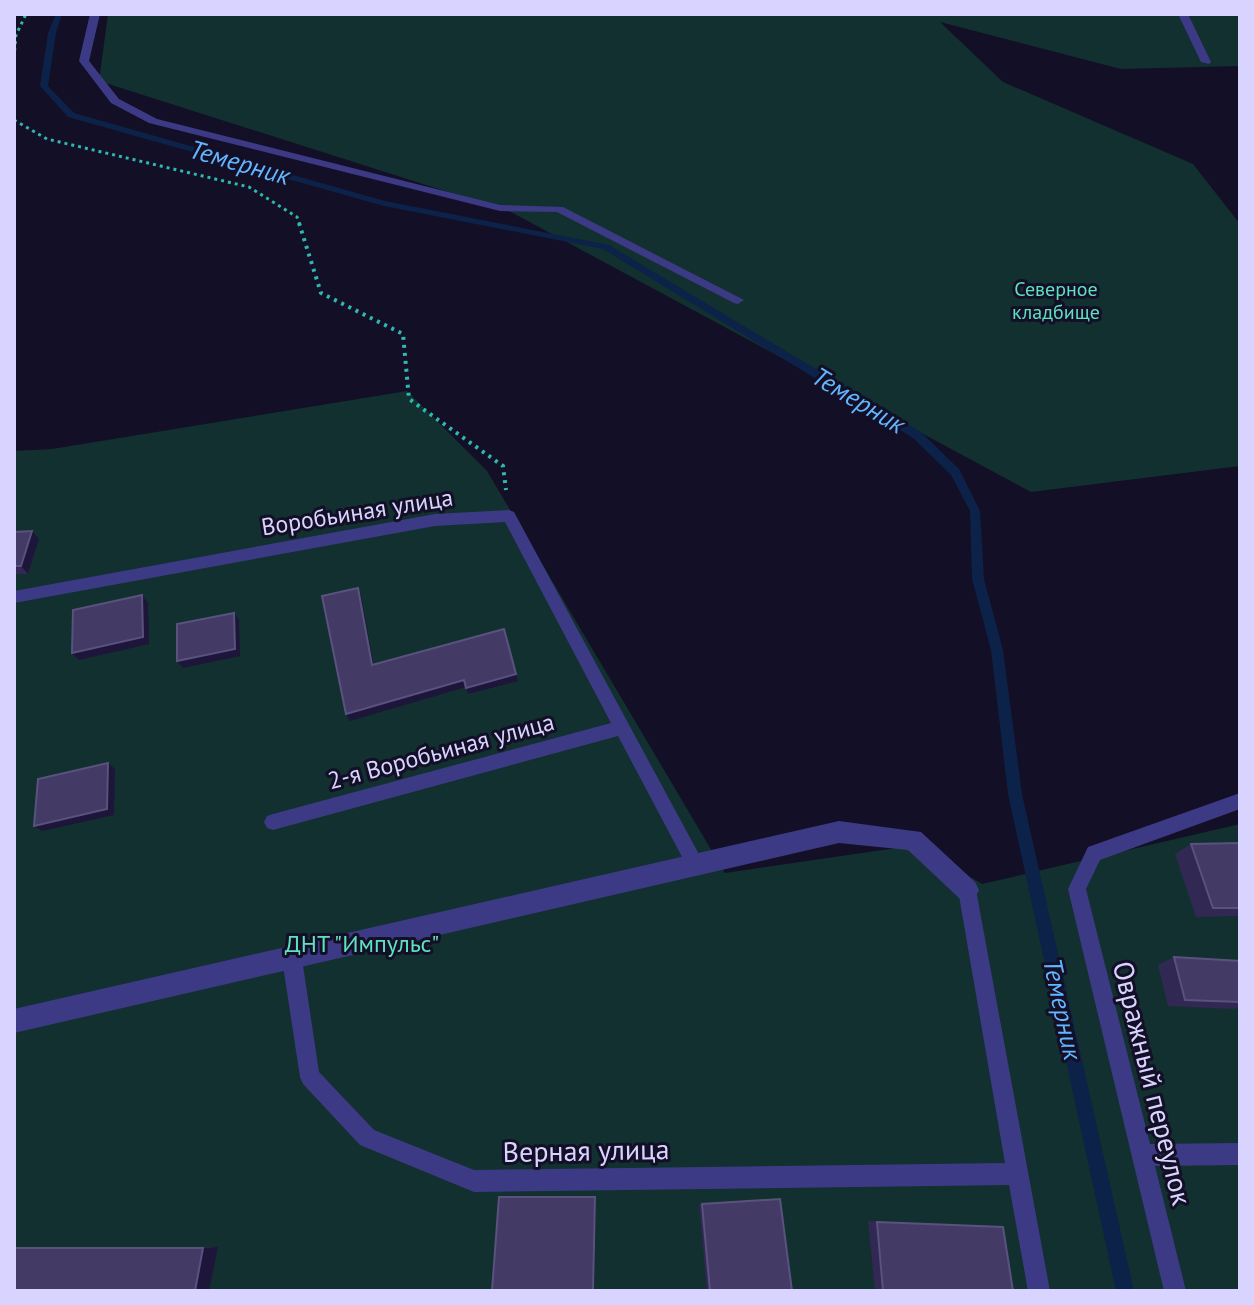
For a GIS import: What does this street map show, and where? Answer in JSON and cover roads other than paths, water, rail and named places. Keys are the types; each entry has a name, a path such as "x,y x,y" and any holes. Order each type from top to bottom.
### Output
{"street":[{"path":"14,1021 839,832 913,840 967,890"}],"lane":[{"path":"95,14 84,61 115,101 153,121 500,208 559,209 738,300"},
{"path":"1183,14 1206,62"},
{"name":"Воробьиная улица","path":"14,597 435,520 509,516 621,728"},
{"path":"621,728 695,864"},
{"name":"2-я Воробьиная улица","path":"273,822 621,728"},
{"name":"Овражный переулок","path":"1175,1291 1077,889 1094,853 1240,801"},
{"path":"967,890 1039,1291"},
{"name":"Верная улица","path":"292,959 310,1077 367,1138 474,1181 1018,1174"},
{"path":"1142,1155 1240,1154"}],"waterway":[{"name":"Темерник","path":"59,14 52,33 44,86 71,115 384,203 606,247 917,435 955,472 975,511 978,579 997,650 1015,794 1125,1291"}],"park label":[{"name":"Северное кладбище","path":"1056,300"},
{"name":"ДНТ \"Импульс\"","path":"362,943"}]}
